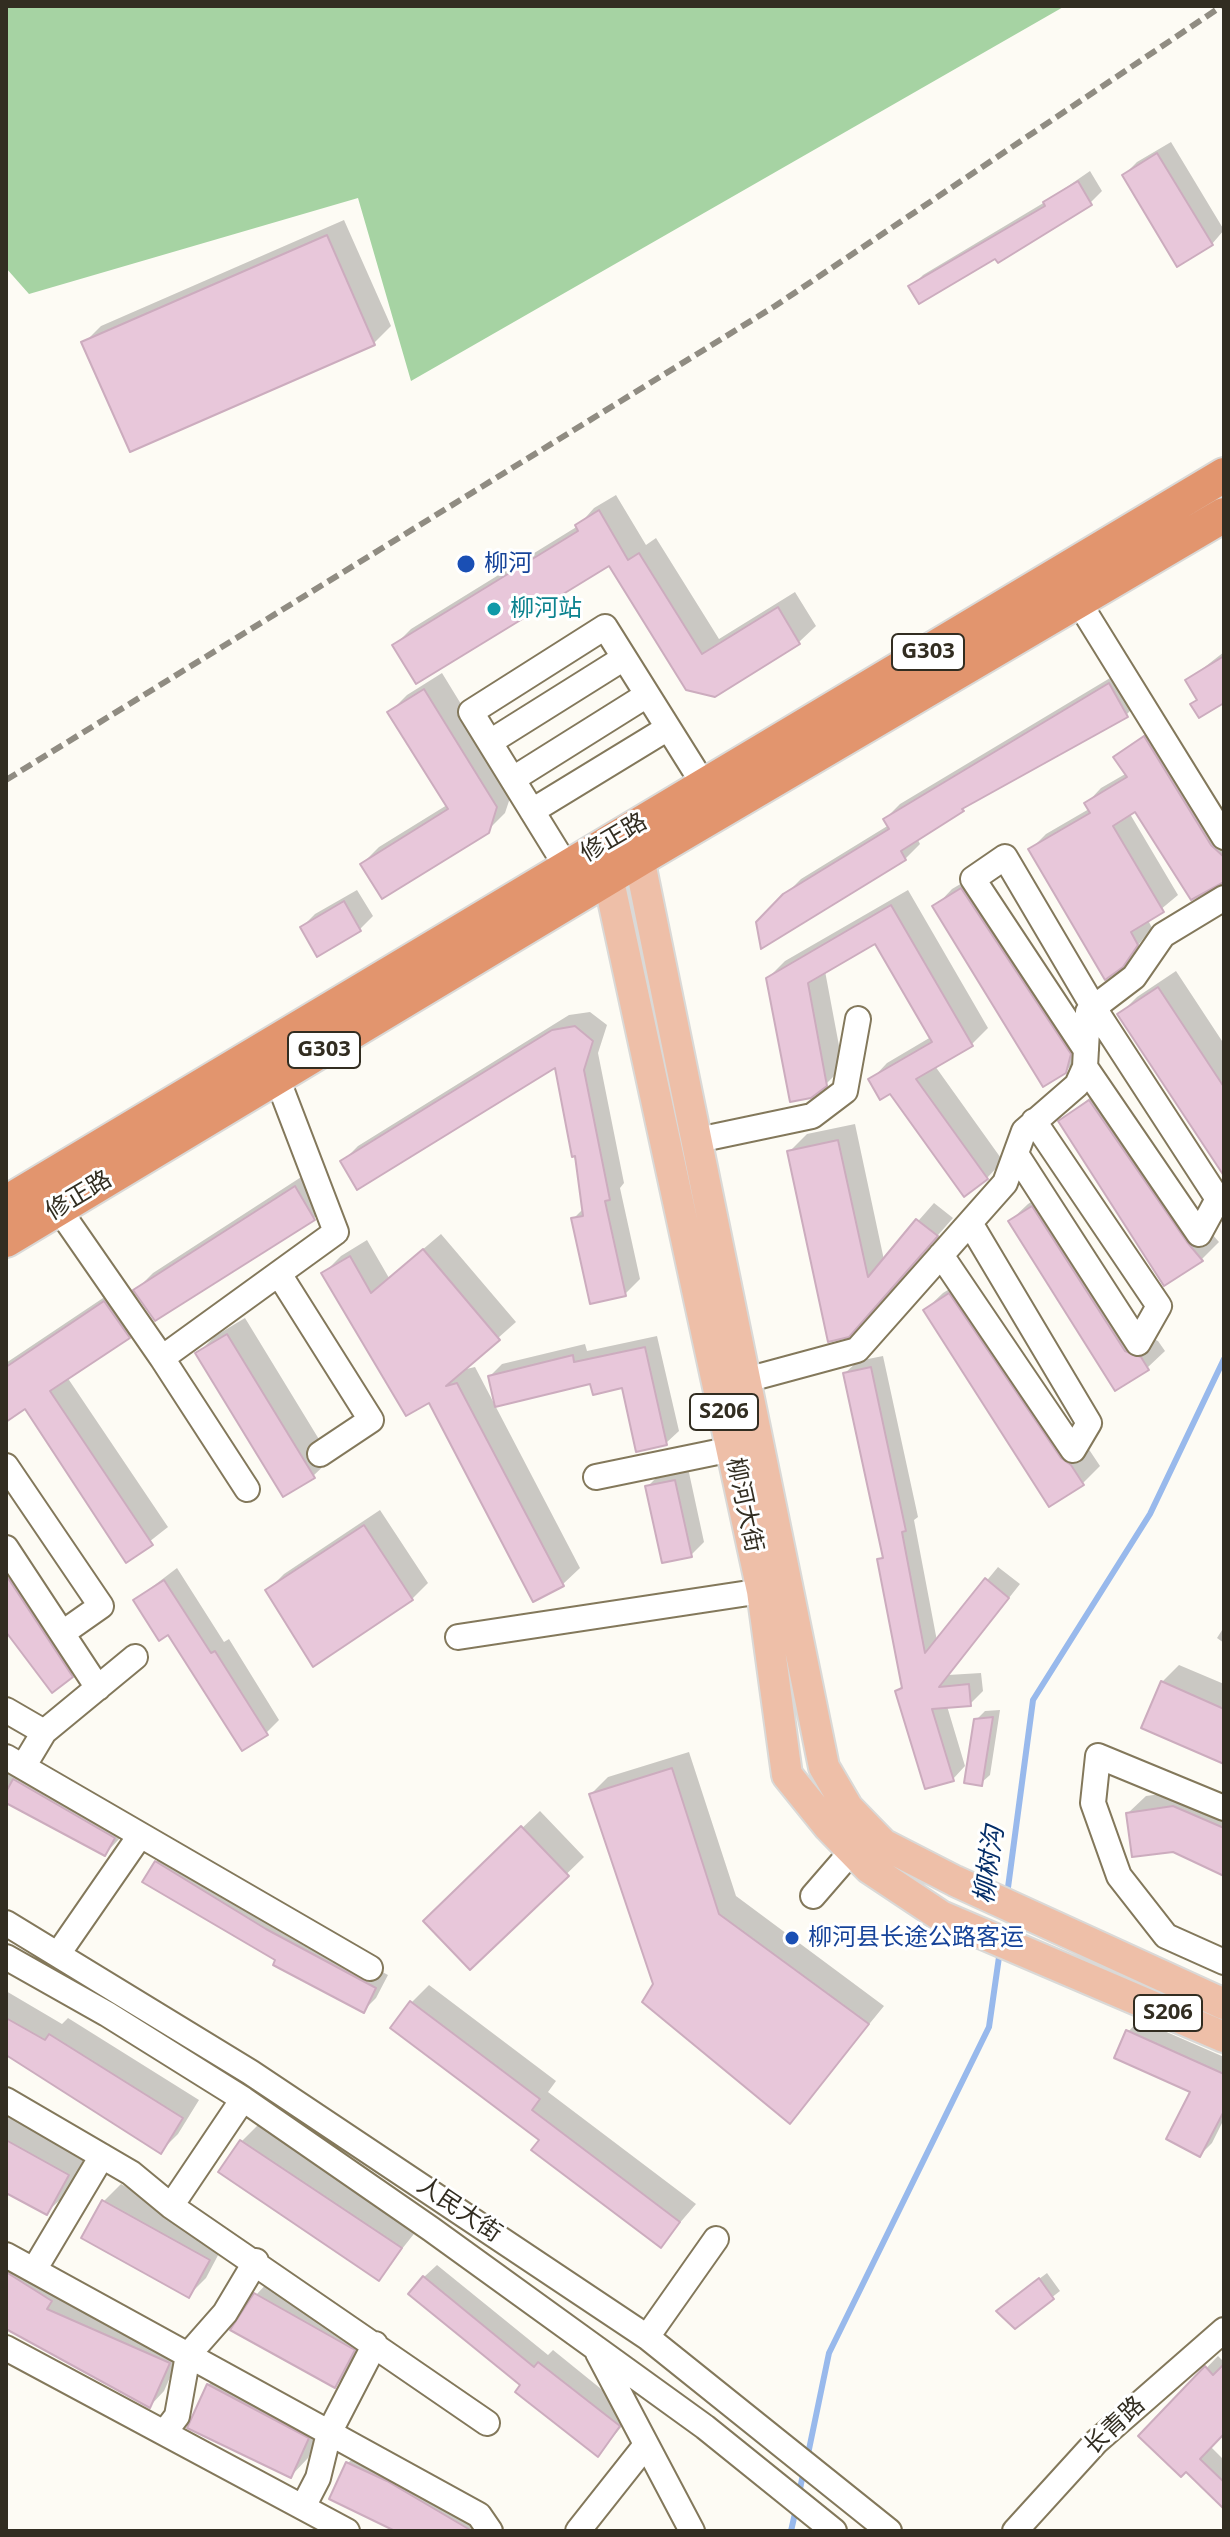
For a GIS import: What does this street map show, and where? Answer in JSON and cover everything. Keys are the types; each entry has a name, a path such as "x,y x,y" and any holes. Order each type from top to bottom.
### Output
{"highway":[{"name":"修正路","path":"6,1240 607,881 625,844 704,785 1224,475"},
{"name":"修正路","path":"6,1203 566,866 625,844 1078,601 1224,515"}],"main road":[{"name":"柳河大街","path":"625,844 698,1140 824,1767 848,1808 883,1844 955,1881 1150,1969"},
{"name":"柳河大街","path":"607,881 762,1591 787,1775 869,1868 941,1916 1224,2037"},
{"name":"S206","path":"1150,1969 1224,2004"}],"street":[{"path":"1078,601 1224,837"},
{"path":"566,866 471,712 605,627 704,785"},
{"path":"490,742 624,658"},
{"path":"513,779 647,695"},
{"path":"532,811 668,728"},
{"path":"1005,857 1094,1008 1218,1199 1199,1234 973,879 1005,857"},
{"path":"746,1380 857,1350 1005,1183 1024,1131 1077,1085 1085,1058 1088,1012 1134,977 1163,935 1224,898"},
{"path":"698,1140 812,1116 845,1091 858,1019"},
{"path":"162,1358 336,1232 277,1078"},
{"path":"1016,1154 1138,1343 1159,1306 1034,1121"},
{"path":"58,1208 162,1358 247,1489"},
{"path":"941,1255 1073,1450 1089,1423 970,1223"},
{"path":"279,1274 371,1420 320,1454"},
{"path":"596,1477 732,1449"},
{"path":"6,1466 101,1606 64,1632"},
{"path":"7,1553 64,1632 98,1688"},
{"path":"458,1637 762,1591"},
{"path":"135,1657 44,1732 14,1762 370,1968"},
{"path":"6,1710 44,1732"},
{"path":"1224,1808 1098,1756 1093,1803 1119,1876 1166,1936 1224,1962"},
{"path":"58,1954 139,1837"},
{"path":"813,1896 852,1851"},
{"name":"人民大街","path":"6,1923 250,2072 647,2337 889,2531"},
{"path":"1150,1969 1166,1936"},
{"name":"人民大街","path":"6,1957 107,2014 243,2099 705,2427 834,2531"},
{"path":"171,2206 243,2099"},
{"path":"6,2100 131,2173 171,2206 256,2261 487,2423"},
{"path":"34,2270 102,2156"},
{"path":"647,2337 716,2239"},
{"path":"6,2255 479,2515 490,2531"},
{"path":"164,2433 177,2416 188,2355 225,2313 256,2261"},
{"name":"长青路","path":"1015,2531 1096,2442 1224,2330"},
{"path":"303,2507 318,2478 329,2433 375,2344"},
{"path":"6,2348 347,2531"},
{"path":"595,2348 692,2531"},
{"path":"578,2531 646,2445"}],"green space":[{"path":"6,6 1065,6 411,381 358,198 29,294 6,268"}],"building":[{"path":"1157,153 1213,245 1177,267 1122,175"},
{"path":"1078,181 1092,205 998,263 995,259 919,304 908,286 1045,206 1043,202"},
{"path":"327,235 375,345 130,452 81,342"},
{"path":"599,510 628,560 639,553 702,654 778,607 800,644 715,697 686,690 609,566 416,684 392,645 578,531 575,525"},
{"path":"1224,656 1224,703 1199,718 1190,704 1197,700 1185,680"},
{"path":"1109,683 1128,717 962,809 964,811 901,851 906,860 761,949 756,922 783,894 889,829 883,819"},
{"path":"424,689 497,807 489,833 382,899 360,864 448,809 387,712"},
{"path":"1144,736 1211,845 1224,857 1224,882 1191,900 1135,812 1113,826 1164,912 1131,932 1138,945 1123,967 1105,980 1028,849 1090,813 1084,803 1127,777 1113,757"},
{"path":"961,888 1071,1054 1066,1073 1043,1087 932,906"},
{"path":"344,901 361,931 317,957 300,927"},
{"path":"891,905 973,1046 916,1079 988,1179 964,1197 890,1094 880,1100 868,1079 932,1042 875,944 808,983 827,1086 811,1098 790,1102 766,978"},
{"path":"1158,987 1224,1087 1224,1176 1117,1014"},
{"path":"575,1026 593,1041 584,1070 610,1200 605,1201 626,1296 590,1304 571,1218 583,1216 575,1156 572,1157 555,1068 357,1190 340,1161 552,1030"},
{"path":"1089,1100 1203,1261 1164,1286 1058,1121"},
{"path":"838,1140 868,1277 916,1219 938,1236 849,1337 828,1342 787,1151"},
{"path":"295,1186 315,1220 155,1321 133,1290"},
{"path":"1032,1206 1125,1351 1141,1357 1149,1370 1115,1391 1008,1221"},
{"path":"423,1249 500,1340 446,1386 457,1383 564,1586 533,1602 429,1403 406,1416 321,1273 350,1256 371,1293"},
{"path":"949,1293 1061,1458 1071,1465 1084,1485 1049,1507 923,1310"},
{"path":"104,1301 130,1338 50,1391 153,1545 126,1563 25,1409 6,1422 6,1367"},
{"path":"227,1334 315,1478 283,1497 195,1353"},
{"path":"645,1347 667,1445 636,1452 622,1388 593,1395 590,1384 495,1407 488,1376 573,1355 574,1362"},
{"path":"871,1367 906,1531 902,1532 925,1653 985,1578 1009,1598 939,1687 969,1684 971,1706 932,1709 954,1781 925,1789 895,1691 902,1688 877,1559 883,1558 843,1373"},
{"path":"675,1480 692,1557 662,1563 645,1486"},
{"path":"364,1525 413,1600 313,1667 265,1590"},
{"path":"6,1575 73,1677 52,1693 6,1632"},
{"path":"164,1580 211,1653 215,1651 268,1735 242,1751 168,1635 159,1641 133,1600"},
{"path":"1161,1681 1224,1709 1224,1764 1141,1728"},
{"path":"993,1717 982,1786 964,1783 974,1719"},
{"path":"672,1768 719,1914 869,2024 790,2124 642,2002 653,1984 589,1794"},
{"path":"13,1779 115,1838 105,1856 6,1803 6,1792"},
{"path":"1173,1806 1224,1828 1224,1876 1173,1852 1132,1857 1126,1813"},
{"path":"521,1826 569,1876 470,1970 423,1921"},
{"path":"155,1861 266,1929 376,1988 364,2013 273,1965 275,1960 142,1882"},
{"path":"410,2001 540,2099 532,2110 680,2222 661,2248 531,2150 539,2140 390,2028"},
{"path":"6,2018 45,2040 49,2034 183,2118 161,2154 6,2055"},
{"path":"1126,2030 1224,2074 1224,2111 1200,2157 1166,2139 1190,2092 1114,2058"},
{"path":"6,2140 69,2175 47,2215 6,2193"},
{"path":"240,2140 402,2248 379,2281 218,2172"},
{"path":"102,2200 210,2260 189,2298 81,2238"},
{"path":"6,2272 52,2301 47,2309 170,2363 150,2408 6,2329"},
{"path":"423,2276 534,2367 538,2362 620,2426 598,2457 515,2392 520,2385 408,2294"},
{"path":"1039,2278 1054,2299 1015,2329 996,2311"},
{"path":"254,2293 355,2350 335,2388 230,2330"},
{"path":"1224,2364 1224,2434 1200,2459 1224,2482 1224,2509 1186,2472 1181,2477 1138,2436 1205,2366 1213,2375"},
{"path":"207,2384 309,2438 291,2478 187,2428"},
{"path":"346,2462 387,2481 472,2531 395,2531 329,2499"}],"waterway":[{"name":"柳树沟","path":"1007,1895 1033,1700 1150,1514 1224,1359"},
{"name":"柳树沟","path":"807,2459 829,2353 989,2027 1000,1950"},
{"name":"柳树沟","path":"799,2494 804,2469"},
{"name":"柳树沟","path":"791,2531 796,2509"}],"railway":[{"path":"6,780 775,306 1222,6"}],"place":[{"name":"柳河","path":"466,564"},
{"name":"柳河站","path":"494,609"},
{"name":"柳河县长途公路客运","path":"792,1938"}]}
